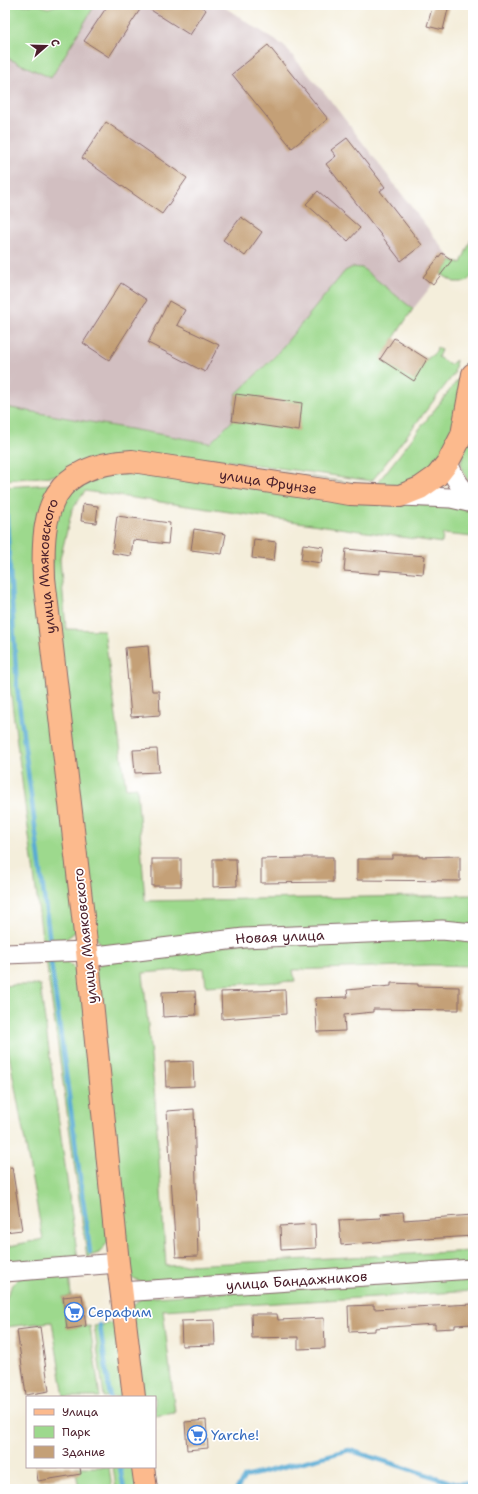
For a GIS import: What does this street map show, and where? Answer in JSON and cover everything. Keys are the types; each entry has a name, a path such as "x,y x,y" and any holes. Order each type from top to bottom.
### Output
{"main road":[{"path":"400,496 420,488 437,476 448,462 462,435 473,374"},
{"name":"улица Фрунзе","path":"67,480 86,470 108,462 132,461 350,494 400,496"},
{"name":"улица Маяковского","path":"67,480 54,498 46,517 42,546 43,572 88,954 121,1292 134,1396"},
{"path":"143,1468 146,1489"}],"street":[{"path":"448,462 460,488 473,499"},
{"name":"улица Фрунзе","path":"400,496 451,498 473,503"},
{"name":"Новая улица","path":"5,954 88,954 244,938 442,930 473,933"},
{"path":"5,1272 118,1263"},
{"name":"улица Бандажников","path":"121,1292 473,1269"}],"shaded area":[{"path":"95,5 221,5 284,46 327,96 452,260 413,309 362,268 236,394 232,421 210,443 5,407 5,57 51,78"}],"green space":[{"path":"5,5 40,5 48,8 57,5 95,5 51,78 5,57"},
{"path":"473,235 473,275 466,282 454,282 441,274 452,260 461,263"},
{"path":"353,267 362,268 413,309 392,341 427,359 436,352 437,347 441,350 438,357 450,365 456,360 454,374 372,481 208,458 207,462 375,486 460,377 464,378 454,434 431,471 393,489 206,463 5,480 5,407 210,443 232,421 236,394 275,356 345,271"},
{"path":"473,414 473,489 462,470 461,463"},
{"path":"132,469 473,510 473,537 443,534 442,543 85,491 72,510 60,559 66,629 104,630 126,788 137,787 145,901 473,895 473,928 110,950 100,945 92,928 51,581 53,518 60,502 89,476"},
{"path":"53,484 47,493 76,931 61,941 43,945 5,649 5,487"},
{"path":"473,937 473,966 431,965 293,970 295,981 206,986 204,968 143,973 155,1099 166,1266 473,1251 473,1265 144,1283 135,1280 129,1275 95,970 101,963 242,943"},
{"path":"60,958 70,964 81,975 108,1242 99,1253 87,1257 46,960"},
{"path":"40,985 78,1259 5,1265 5,1247 43,1239 5,1033 5,986"},
{"path":"69,1274 71,1296 63,1297 67,1328 90,1326 100,1396 64,1396 52,1322 5,1327 6,1300 10,1289 19,1278"},
{"path":"473,1275 473,1291 163,1310 175,1413 156,1416 156,1396 142,1396 131,1307 141,1298"},
{"path":"118,1322 128,1396 104,1396 94,1326"},
{"path":"75,1468 109,1468 112,1489 79,1489"},
{"path":"113,1468 137,1468 140,1489 116,1489"}],"building":[{"path":"108,5 143,5 109,57 84,41"},
{"path":"143,5 199,5 206,10 190,35"},
{"path":"433,5 449,5 443,30 427,26"},
{"path":"268,45 328,119 292,148 232,74"},
{"path":"106,122 187,178 162,214 82,158"},
{"path":"347,138 385,187 380,191 422,245 401,261 326,164 336,156 331,150"},
{"path":"318,191 360,228 348,241 306,204"},
{"path":"241,217 262,232 245,256 223,240"},
{"path":"442,253 452,260 433,285 423,277"},
{"path":"121,283 147,300 109,360 83,343"},
{"path":"169,301 185,310 177,325 219,345 205,372 148,343"},
{"path":"394,338 427,359 414,381 380,359"},
{"path":"236,394 302,403 299,431 232,421"},
{"path":"83,504 98,506 96,523 81,521"},
{"path":"117,516 170,523 168,544 133,540 131,556 112,553"},
{"path":"194,529 226,534 222,554 191,550"},
{"path":"254,539 276,542 274,561 252,558"},
{"path":"303,544 324,547 321,563 301,560"},
{"path":"346,549 425,556 423,574 380,570 380,574 344,571"},
{"path":"148,646 152,691 159,691 160,715 131,717 125,648"},
{"path":"157,749 159,772 135,773 133,750"},
{"path":"392,855 419,855 419,857 460,856 460,881 357,880 357,859 392,859"},
{"path":"333,857 333,882 261,883 261,859"},
{"path":"152,859 181,859 181,886 152,886"},
{"path":"213,859 236,859 237,886 213,887"},
{"path":"391,983 418,984 418,986 459,987 459,1010 373,1009 373,1012 344,1015 345,1031 317,1032 315,998 348,997 347,990 391,986"},
{"path":"285,990 286,1014 222,1019 221,992"},
{"path":"195,991 196,1015 163,1017 162,992"},
{"path":"193,1061 194,1086 166,1087 165,1062"},
{"path":"194,1109 198,1256 176,1257 167,1111"},
{"path":"12,1167 22,1230 5,1232 5,1168"},
{"path":"403,1212 404,1220 473,1215 473,1236 425,1238 341,1245 339,1220 381,1218 380,1214"},
{"path":"315,1224 316,1248 281,1250 280,1226"},
{"name":"Серафим","path":"82,1295 86,1326 67,1329 63,1297"},
{"path":"473,1304 473,1324 455,1325 455,1328 435,1329 435,1324 375,1328 375,1331 349,1332 348,1306 374,1305 374,1309"},
{"path":"251,1314 277,1314 278,1320 324,1318 325,1348 298,1349 298,1337 252,1338"},
{"path":"214,1320 215,1345 182,1346 181,1321"},
{"path":"40,1327 49,1391 26,1395 17,1330"},
{"name":"Yarche!","path":"206,1420 208,1448 187,1450 185,1422"},
{"path":"36,1468 80,1468 81,1474 38,1481"}],"waterway":[{"path":"5,488 17,687 50,942"},
{"path":"51,962 90,1252"},
{"path":"100,1325 110,1396"},
{"path":"237,1489 245,1477 349,1450 453,1483 473,1484"},
{"path":"120,1468 124,1489"}],"place":[{"name":"Серафим","path":"74,1312"},
{"name":"Yarche!","path":"197,1435"}]}
